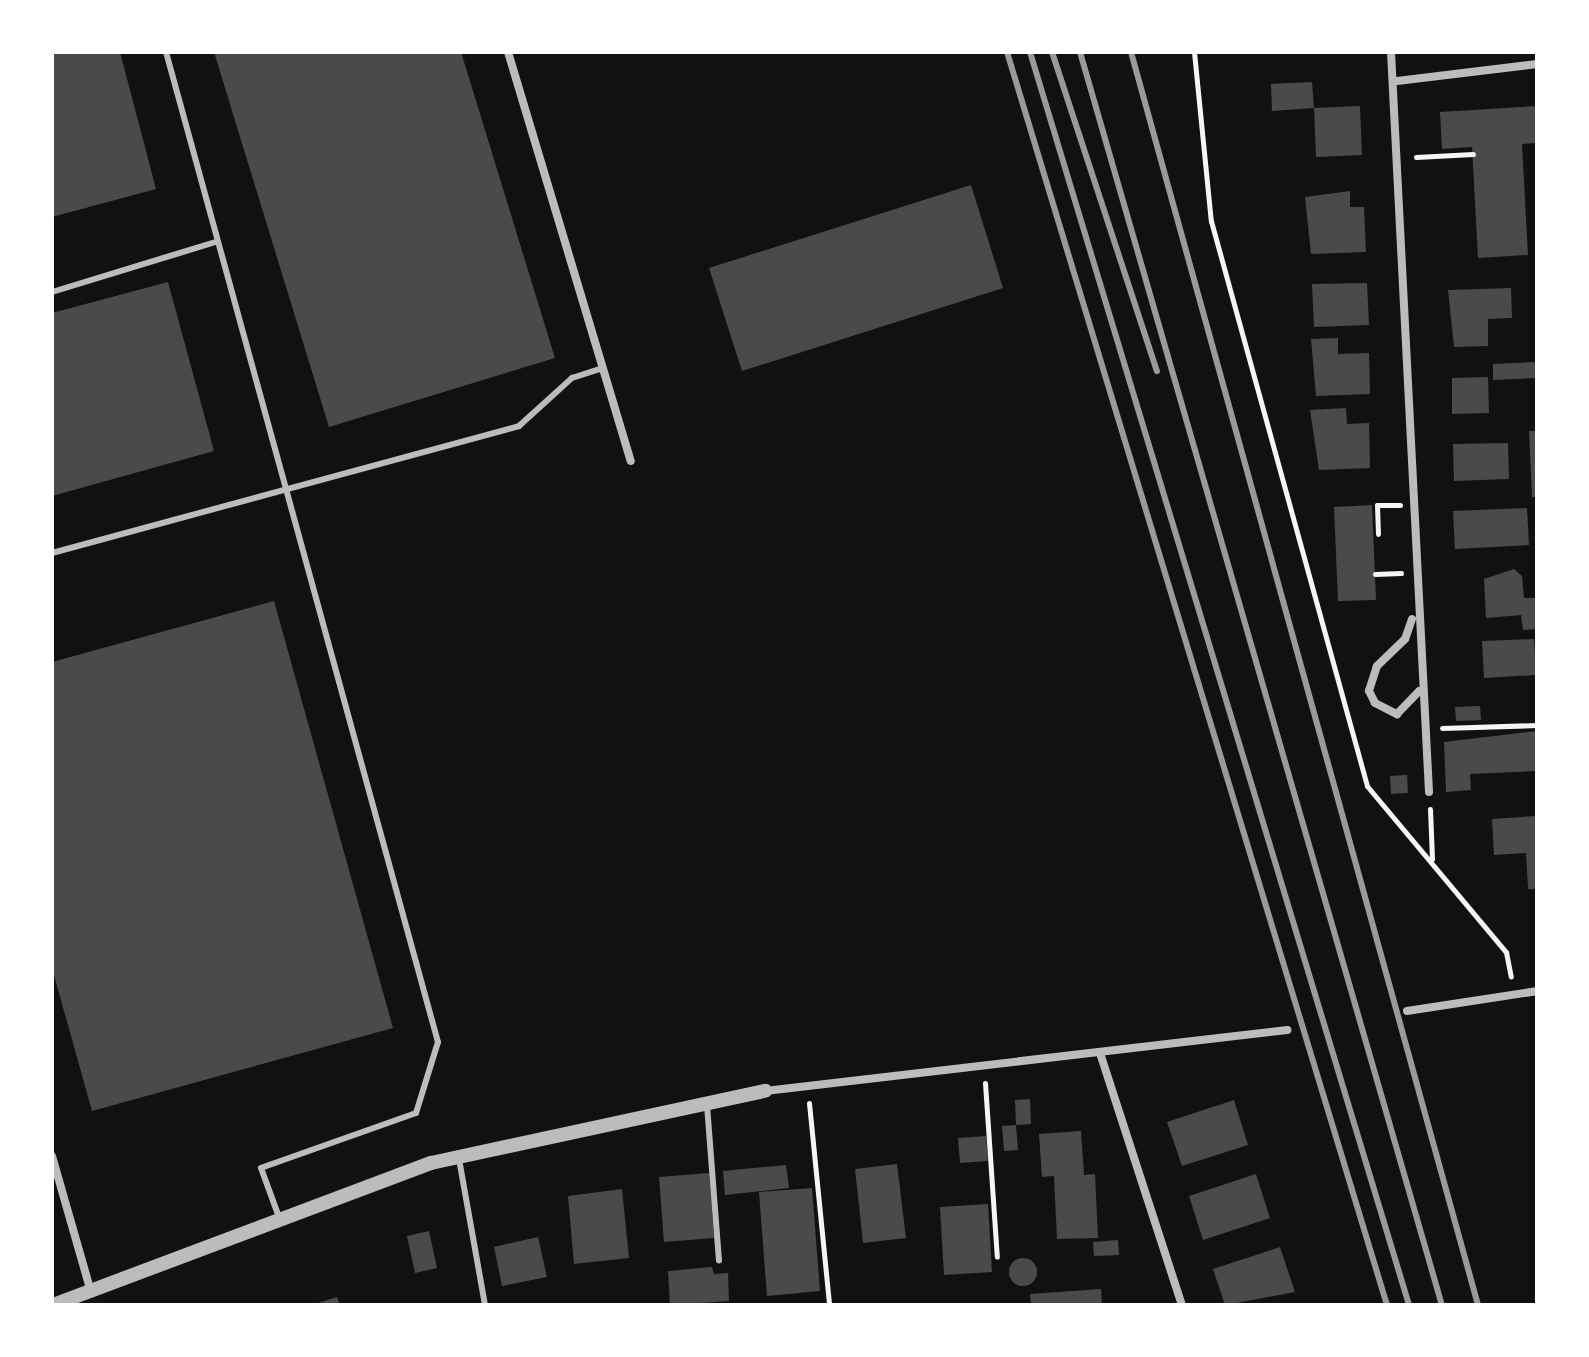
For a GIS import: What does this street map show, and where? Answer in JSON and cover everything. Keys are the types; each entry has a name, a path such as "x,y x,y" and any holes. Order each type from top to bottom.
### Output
{"street":[{"path":"508,52 631,461"},
{"path":"1391,52 1397,81 1409,505 1419,691 1429,792"},
{"path":"1397,81 1537,64"},
{"path":"1414,598 1405,639 1377,666 1369,691 1375,703 1397,714 1419,691"},
{"path":"1407,1011 1537,991"},
{"path":"53,1305 459,1157 765,1091 1287,1030"},
{"path":"1100,1053 1182,1305"},
{"path":"52,1156 91,1292"}],"lane":[{"path":"166,52 282,490 438,1042 416,1113 261,1168 280,1220"},
{"path":"52,292 216,242"},
{"path":"52,553 519,426 572,378 602,368"},
{"path":"706,1102 719,1261"},
{"path":"459,1157 485,1305"}],"path":[{"path":"1194,52 1211,221 1367,786 1506,952 1515,996"},
{"path":"1416,157 1473,154"},
{"path":"1378,534 1377,505 1409,505"},
{"path":"1375,574 1396,573"},
{"path":"1440,739 1440,729 1537,725"},
{"path":"1429,792 1432,862"},
{"path":"984,1066 997,1257"},
{"path":"808,1086 829,1305"}],"building":[{"path":"52,52 120,52 156,189 52,217"},
{"path":"214,52 461,52 555,358 329,427"},
{"path":"1312,82 1314,108 1272,111 1271,84"},
{"path":"1360,106 1362,155 1316,157 1314,108"},
{"path":"1537,106 1537,143 1522,144 1528,255 1478,258 1472,147 1442,149 1440,112"},
{"path":"971,185 1003,288 742,371 709,268"},
{"path":"1350,191 1350,207 1364,207 1366,252 1311,254 1305,197"},
{"path":"168,282 214,451 52,496 52,313"},
{"path":"1367,283 1369,325 1314,327 1312,284"},
{"path":"1511,288 1512,318 1488,319 1488,346 1454,347 1448,290"},
{"path":"1338,338 1338,354 1369,353 1370,394 1316,396 1311,339"},
{"path":"1537,362 1537,378 1493,380 1493,364"},
{"path":"1488,377 1489,413 1452,414 1452,378"},
{"path":"1346,408 1347,424 1369,423 1370,468 1319,470 1310,410"},
{"path":"1529,431 1537,431 1537,497 1532,497"},
{"path":"1508,443 1509,479 1454,481 1453,444"},
{"path":"1372,505 1376,600 1338,601 1334,507"},
{"path":"1527,508 1529,545 1455,549 1453,511"},
{"path":"1514,569 1522,576 1524,598 1537,598 1537,629 1523,630 1521,615 1486,618 1484,579"},
{"path":"274,601 393,1028 92,1111 52,968 52,662"},
{"path":"1534,639 1536,675 1484,678 1482,641"},
{"path":"1480,706 1481,720 1456,721 1455,707"},
{"path":"1537,731 1537,771 1470,774 1471,790 1446,792 1444,742"},
{"path":"1407,775 1408,793 1391,794 1390,776"},
{"path":"1537,816 1537,889 1528,889 1526,853 1494,855 1492,819"},
{"path":"1030,1099 1031,1124 1016,1125 1015,1100"},
{"path":"1234,1100 1248,1145 1182,1166 1167,1122"},
{"path":"1016,1125 1018,1150 1004,1151 1002,1126"},
{"path":"1081,1131 1084,1175 1095,1174 1098,1238 1057,1239 1054,1176 1042,1177 1039,1134"},
{"path":"986,1136 988,1161 960,1163 958,1138"},
{"path":"897,1164 906,1238 863,1243 855,1169"},
{"path":"786,1165 789,1188 725,1195 723,1171"},
{"path":"709,1173 714,1238 664,1242 659,1177"},
{"path":"1256,1174 1270,1218 1203,1240 1189,1196"},
{"path":"812,1188 820,1291 767,1296 759,1192"},
{"path":"622,1189 629,1258 574,1264 568,1196"},
{"path":"988,1204 992,1272 944,1275 940,1207"},
{"path":"429,1231 437,1268 415,1273 407,1236"},
{"path":"538,1237 547,1277 502,1286 494,1247"},
{"path":"1118,1240 1119,1255 1094,1256 1093,1242"},
{"path":"1280,1247 1295,1292 1225,1305 1213,1269"},
{"path":"1023,1258 1033,1262 1037,1272 1033,1282 1023,1286 1013,1282 1009,1272 1013,1262"},
{"path":"712,1267 714,1274 728,1273 729,1301 670,1305 668,1271"},
{"path":"1101,1289 1102,1305 1031,1305 1030,1294"},
{"path":"337,1297 340,1305 315,1305 315,1304"}],"railway":[{"path":"1007,52 1387,1305"},
{"path":"1030,52 1409,1305"},
{"path":"1052,52 1157,371"},
{"path":"1080,52 1442,1305"},
{"path":"1131,52 1478,1305"}]}
